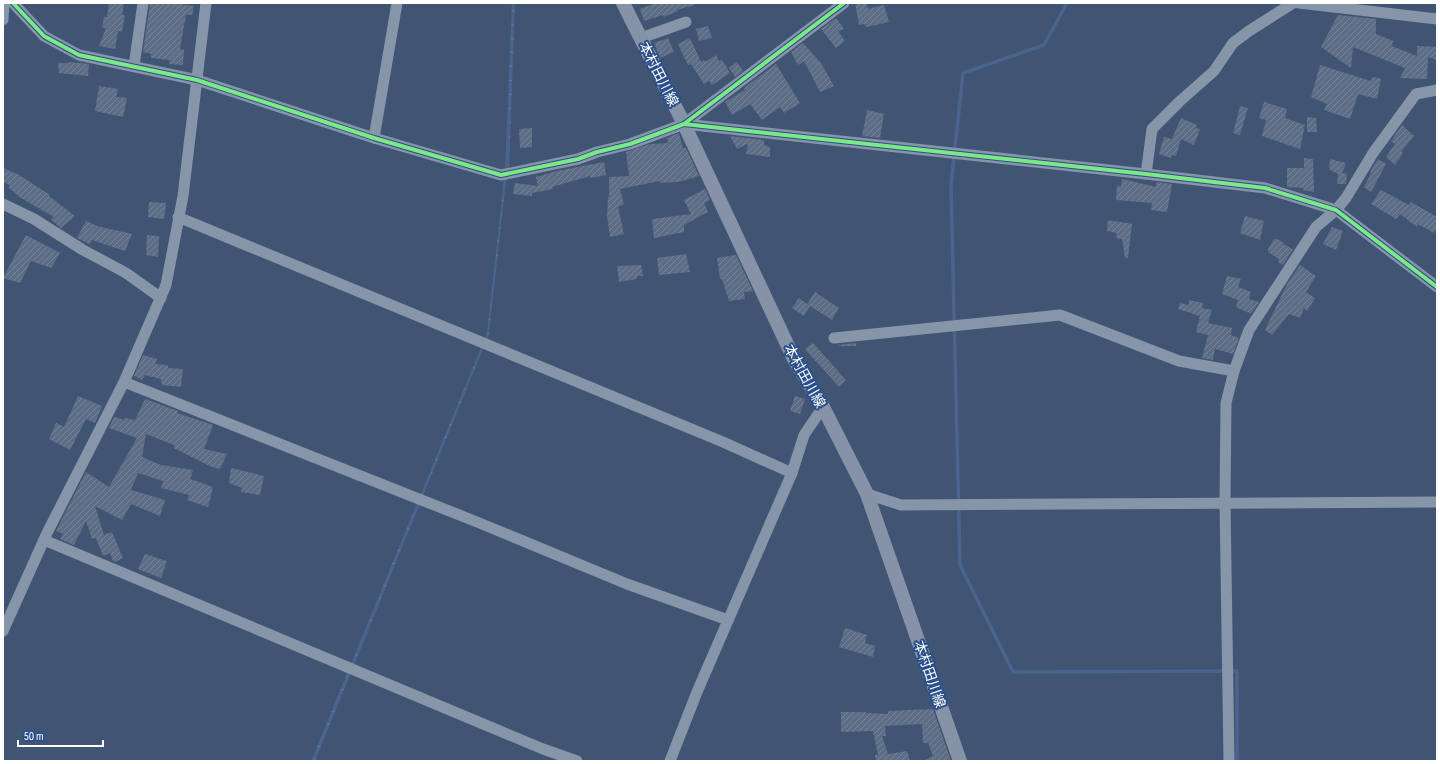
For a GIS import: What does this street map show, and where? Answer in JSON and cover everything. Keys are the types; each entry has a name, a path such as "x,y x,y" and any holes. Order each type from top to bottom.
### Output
{"main road":[{"name":"本村田川線","path":"623,3 684,124 794,359 823,407 867,494 960,761"}],"street":[{"path":"3,20 4,3"},
{"path":"13,3 44,36 79,55 197,80 374,138 501,175 578,159 597,152 630,144 684,124 844,3"},
{"path":"134,66 143,3"},
{"path":"3,631 44,540 124,382 166,285 183,196 206,3"},
{"path":"374,138 397,3"},
{"path":"1146,174 1152,129 1179,102 1214,71 1233,43 1293,3"},
{"path":"1299,3 1437,19"},
{"path":"641,38 686,22"},
{"path":"1229,761 1225,502 1226,403 1234,371 1249,330 1316,227 1336,210 1346,198 1373,153 1416,94 1437,90"},
{"path":"684,124 1266,188 1336,210 1437,287"},
{"path":"3,204 34,220 83,250 126,273 161,298"},
{"path":"178,217 657,414 792,473"},
{"path":"834,338 1060,315 1179,361 1234,371"},
{"path":"124,382 477,522 627,584 728,620"},
{"path":"670,761 697,692 751,564 792,473 804,435 823,407"},
{"path":"867,494 901,505 1437,502"},
{"path":"44,540 543,749 577,761"}],"water":[{"path":"512,3 515,3 509,171 506,181 489,334 315,761 311,761 487,333 505,170"}],"building":[{"path":"109,3 124,3 122,15 125,15 122,32 118,31 115,49 99,46 106,28 102,28 104,17 107,17"},
{"path":"150,3 173,3 194,6 192,15 186,15 180,49 184,50 183,65 169,64 170,60 151,58 151,54 143,52"},
{"path":"656,3 694,3 694,5 677,10 678,11 664,17 663,15 644,21 640,9"},
{"path":"855,3 866,3 868,9 884,5 889,22 866,27 864,24 859,25"},
{"path":"1338,15 1376,19 1376,34 1393,41 1392,46 1417,56 1417,46 1437,47 1437,60 1428,57 1427,79 1400,78 1405,68 1353,47 1351,68 1321,47"},
{"path":"836,18 844,29 838,31 845,41 836,48 821,29"},
{"path":"708,26 712,38 699,41 696,29"},
{"path":"668,38 674,52 660,58 654,43"},
{"path":"690,38 701,62 704,60 705,62 716,55 719,61 722,60 730,73 712,85 709,81 704,84 691,64 688,65 678,44"},
{"path":"803,43 821,63 834,86 820,92 804,61 798,65 791,52"},
{"path":"69,62 89,64 88,76 59,73 58,63"},
{"path":"737,62 743,71 735,77 729,68"},
{"path":"776,64 800,103 784,113 780,107 762,120 750,104 732,115 725,102 745,90 744,88"},
{"path":"1320,65 1371,81 1373,77 1381,79 1377,99 1358,94 1350,119 1324,110 1327,104 1311,97"},
{"path":"99,86 118,89 116,97 127,98 123,117 95,111"},
{"path":"1264,102 1287,109 1285,118 1305,125 1300,149 1262,136 1266,120 1259,118"},
{"path":"1240,106 1248,108 1240,135 1233,133"},
{"path":"867,110 884,114 880,138 862,136"},
{"path":"1307,117 1316,118 1317,132 1307,132"},
{"path":"1181,118 1197,125 1196,128 1200,129 1194,145 1181,139 1176,156 1172,155 1171,158 1159,154 1164,137 1172,139"},
{"path":"1402,125 1414,136 1401,152 1403,153 1395,165 1386,157 1395,144 1391,141"},
{"path":"532,128 532,147 520,148 519,129"},
{"path":"679,133 683,148 686,148 699,176 678,182 660,183 660,181 620,189 624,204 618,207 624,234 610,237 607,216 609,177 629,176 626,152 649,144 668,143 667,138"},
{"path":"730,136 764,140 764,145 770,147 770,157 746,154 748,144 737,149"},
{"path":"1304,158 1313,159 1314,192 1303,190 1303,188 1287,187 1287,168 1304,168"},
{"path":"1330,159 1346,163 1342,173 1347,174 1346,184 1337,184 1338,174 1329,169"},
{"path":"1378,159 1386,164 1371,192 1364,187 1371,173 1370,172"},
{"path":"604,162 606,175 590,178 590,176 552,187 553,189 532,193 532,196 513,194 515,183 538,186 536,177 557,171"},
{"path":"3,168 19,175 50,195 49,196 75,216 61,228 51,219 54,217 21,198 8,187 10,185 3,182"},
{"path":"1122,179 1156,187 1156,182 1172,184 1167,212 1151,210 1152,203 1116,200 1117,185 1121,187"},
{"path":"705,189 710,200 704,203 708,212 684,225 684,232 654,238 652,219 691,214 684,200"},
{"path":"1381,190 1409,205 1411,202 1437,217 1437,228 1434,233 1418,224 1417,227 1400,214 1396,219 1371,204"},
{"path":"149,202 166,203 164,219 148,217"},
{"path":"1245,216 1264,221 1260,240 1240,233"},
{"path":"1108,220 1132,224 1128,258 1125,258 1122,239 1116,238 1117,233 1107,231"},
{"path":"86,221 97,226 132,234 125,251 92,240 90,244 77,238"},
{"path":"1332,227 1343,231 1336,250 1323,244"},
{"path":"26,235 60,253 51,268 31,261 20,283 3,278"},
{"path":"147,235 159,236 158,257 146,255"},
{"path":"1274,239 1277,239 1293,249 1283,265 1278,262 1279,259 1268,252 1268,249"},
{"path":"686,254 690,272 659,275 657,258"},
{"path":"736,255 753,291 744,292 745,299 729,301 722,279 720,279 717,258"},
{"path":"641,265 643,276 637,276 637,279 619,282 617,266"},
{"path":"1300,265 1316,276 1306,292 1315,298 1307,311 1304,308 1300,318 1289,314 1272,335 1265,330 1287,284"},
{"path":"1227,276 1241,279 1238,287 1251,292 1249,299 1259,302 1251,314 1236,307 1238,300 1222,294"},
{"path":"815,292 839,308 832,320 810,306 804,316 792,308 799,298 807,304"},
{"path":"1189,300 1203,303 1202,308 1212,310 1208,323 1232,328 1231,335 1239,338 1233,354 1215,349 1213,360 1202,358 1208,335 1196,332 1200,316 1178,309 1180,303 1189,305"},
{"path":"813,343 846,380 839,387 805,349"},
{"path":"856,343 856,346 838,345"},
{"path":"143,355 157,359 155,364 168,365 168,368 183,369 181,387 162,385 161,379 145,375 142,380 134,376"},
{"path":"78,396 102,406 95,423 86,419 70,450 49,439 56,423 64,427"},
{"path":"795,396 805,399 800,414 790,411"},
{"path":"145,399 178,411 177,413 213,425 204,449 227,454 220,469 212,467 174,448 174,445 146,434 142,457 161,465 193,470 190,479 213,487 208,507 187,500 189,495 161,488 163,481 138,473 131,490 165,500 160,516 131,504 122,520 95,506 104,535 112,532 123,558 115,562 113,561 110,553 103,556 96,538 92,539 86,521 74,545 60,539 63,534 56,531 86,472 109,487 137,438 109,428 114,417 125,420 125,418 135,420"},
{"path":"231,468 264,476 260,495 241,492 242,488 229,483"},
{"path":"145,554 167,561 161,578 138,569"},
{"path":"845,628 867,635 865,643 875,646 873,657 839,647"},
{"path":"933,709 951,761 923,761 933,756 928,743 923,743 922,724 885,726 886,736 882,736 888,754 907,751 910,761 876,761 875,755 878,755 873,731 841,732 841,712 888,714 888,711"}],"waterway":[{"path":"1067,3 1044,45 963,73 951,185 960,565 1013,672 1237,671 1237,761"}],"cycle path":[{"path":"13,3 44,36 79,55 197,80 374,138 501,175 578,159 597,152 630,144 684,124 844,3"},
{"path":"684,124 1265,188 1336,210 1437,287"}]}
